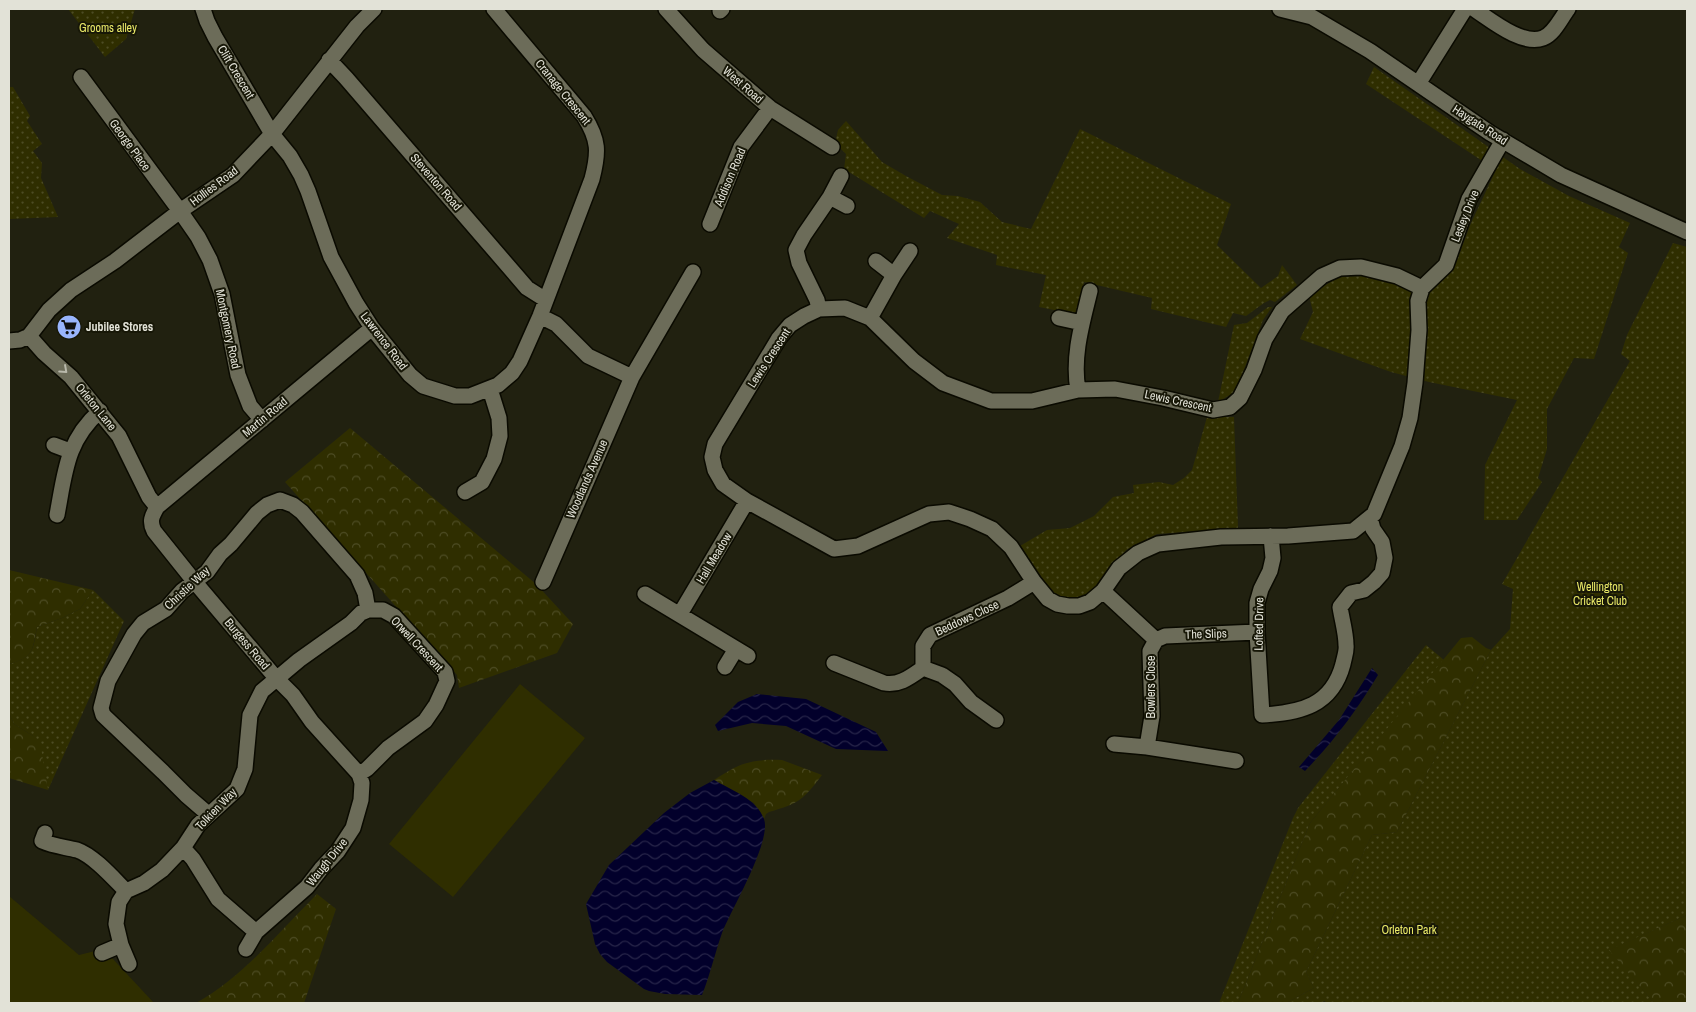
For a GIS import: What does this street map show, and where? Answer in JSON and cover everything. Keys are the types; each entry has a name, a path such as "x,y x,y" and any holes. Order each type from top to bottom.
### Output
{"street":[{"name":"Clift Crescent","path":"203,9 215,38 272,134"},
{"name":"Hollies Road","path":"29,336 49,310 71,290 115,261 180,211 233,175 272,134 329,60 374,9"},
{"name":"Cranage Crescent","path":"494,9 584,116 594,131 598,145 597,161 592,179 546,300"},
{"name":"West Road","path":"666,9 702,50 770,108 832,146"},
{"name":"Haygate Road","path":"1280,9 1312,16 1370,51 1503,140 1561,175 1687,232"},
{"path":"1418,84 1466,9"},
{"path":"1474,9 1518,37 1530,40 1544,38 1553,30 1568,9"},
{"name":"Steventon Road","path":"329,60 527,288 546,300"},
{"name":"George Place","path":"81,77 180,211"},
{"name":"Addison Road","path":"710,224 741,147 770,108"},
{"name":"Lawrence Road","path":"272,134 290,156 301,175 331,257 356,303 372,328 410,375 423,386 455,396 470,396 498,386 512,373 520,360 546,300"},
{"name":"Lesley Drive","path":"1422,288 1446,265 1469,199 1503,140"},
{"path":"819,309 818,300 799,263 796,250 830,197 841,176"},
{"path":"830,197 847,206"},
{"name":"Montgomery Road","path":"180,211 198,237 210,260 222,294 238,375 250,406 262,420"},
{"path":"870,318 910,250"},
{"path":"876,261 894,275"},
{"name":"Lewis Crescent","path":"1370,518 1353,531 1288,536 1220,537 1158,544 1138,553 1119,568 1103,591 1090,602 1079,606 1068,606 1048,599 1034,582 1011,547 992,529 970,519 949,512 929,514 858,546 834,549 748,501 723,484 715,470 712,457 716,444 779,338 790,325 819,309 846,308 870,318 929,374 943,383 991,401 1032,402 1078,390 1115,389 1213,410 1230,407 1240,398 1254,370 1265,339 1282,311 1322,276 1340,268 1361,267 1397,276 1422,288"},
{"name":"Woodlands Avenue","path":"542,582 632,377 692,272"},
{"path":"1370,518 1374,514 1402,446 1410,418 1419,330 1418,301 1422,288"},
{"path":"1078,390 1075,374 1076,354 1090,291"},
{"path":"540,316 556,324 588,356 632,377"},
{"path":"1059,318 1082,323"},
{"name":"Martin Road","path":"157,507 372,328"},
{"path":"10,341 20,340 29,336"},
{"name":"Orleton Lane","path":"29,336 44,353 71,377 119,436 149,497 157,507"},
{"path":"465,492 482,482 494,459 500,436 498,418 490,389"},
{"path":"57,515 70,451 86,423 100,411"},
{"path":"54,444 70,451"},
{"name":"Christie Way","path":"208,814 103,716 101,708 108,681 134,634 143,623 166,609 182,591 207,572 220,554 257,513 267,505 280,500 293,505 302,512 357,575 365,593 368,610"},
{"name":"Hall Meadow","path":"680,614 748,501"},
{"name":"Burgess Road","path":"157,507 152,516 151,523 154,530 194,581 276,678 293,695 312,722 359,774"},
{"name":"Lofted Drive","path":"1271,536 1273,558 1270,571 1261,589 1257,603 1262,715 1292,712 1313,706 1331,690 1339,677 1347,647 1340,607 1351,593 1364,590 1374,582 1382,573 1384,566 1385,558 1382,542 1373,529 1370,518"},
{"name":"Beddows Close","path":"923,668 923,646 930,635 1008,598 1034,582"},
{"name":"Bowlers Close","path":"1103,591 1156,640 1150,651 1152,716 1147,747"},
{"path":"645,594 742,653 725,667"},
{"path":"276,678 351,623 361,613 368,610"},
{"name":"Orwell Crescent","path":"359,774 367,769 388,748 425,721 436,705 447,682 445,672 394,616 383,610 368,610"},
{"name":"The Slips","path":"1156,640 1165,636 1257,632"},
{"path":"834,663 884,684 893,685 923,668 942,675 956,684 971,702 996,720"},
{"name":"Tolkien Way","path":"126,890 162,870 183,848 198,825 208,814 223,804 237,789 245,769 250,715 255,702 262,692 276,678"},
{"path":"1114,744 1147,747 1236,761"},
{"name":"Waugh Drive","path":"246,949 256,932 307,887 338,851 353,828 362,800 362,783 359,774"},
{"path":"45,833 42,841 79,851 98,864 126,890 119,902 116,924 121,946 129,964"},
{"path":"183,848 193,859 218,899 256,932"},
{"path":"102,953 121,946"}],"green space":[{"name":"Grooms alley","path":"68,9 135,9 126,39 105,57"},
{"path":"1374,67 1520,169 1569,196 1630,223 1619,247 1628,253 1594,359 1574,358 1547,409 1547,449 1538,478 1542,482 1517,520 1484,520 1485,465 1517,400 1429,382 1391,372 1300,339 1313,312 1309,296 1338,277 1364,276 1428,290 1454,268 1471,223 1496,170 1366,84"},
{"path":"9,87 13,87 30,116 27,121 42,144 33,151 42,163 41,178 58,217 9,219"},
{"path":"846,121 882,162 942,195 958,196 980,202 1002,222 1031,229 1080,129 1231,204 1217,245 1261,288 1278,276 1282,265 1297,285 1275,302 1270,300 1246,316 1233,313 1226,327 1151,309 1152,298 1084,282 1079,309 1074,314 1039,307 1046,275 996,265 997,255 947,238 959,224 930,211 924,218 844,169 846,154 835,143 838,130"},
{"path":"1673,243 1687,247 1687,915 1610,950 1654,1003 1326,1003 1325,1001 1319,1003 1286,1003 1314,988 1306,972 1372,835 1397,832 1491,650 1510,629 1513,589 1502,584 1630,361 1621,354 1627,335"},
{"path":"1268,307 1272,307 1263,320 1240,380 1233,393 1218,402 1234,325 1247,323"},
{"path":"1207,417 1234,417 1238,528 1157,534 1126,550 1091,592 1071,600 1053,594 1020,546 1047,530 1070,528 1094,516 1113,497 1134,493 1133,485 1159,482 1173,485 1184,478 1192,470"},
{"path":"350,428 536,584 573,624 557,653 459,688 457,675 285,482"},
{"path":"9,570 93,590 80,609 37,627 33,647 28,656 9,664"},
{"path":"93,590 124,621 48,790 33,736 14,724 9,713 9,664 27,656 33,647 37,627 80,609"},
{"path":"1472,637 1491,650 1397,832 1372,835 1306,972 1314,988 1286,1003 1238,1003 1310,823 1461,638"},
{"path":"1426,645 1444,660 1310,823 1238,1003 1219,1003 1298,808"},
{"path":"520,684 585,738 453,897 389,844"},
{"path":"9,713 14,724 33,736 41,748 48,790 9,778"},
{"path":"762,760 782,760 822,775 800,800 769,812 764,819 754,803 714,780 746,763"},
{"path":"317,894 336,909 304,1003 196,1003 245,967"},
{"path":"9,896 79,955 95,951 113,959 154,1003 9,1003"},
{"path":"1687,915 1687,1003 1654,1003 1609,950"}],"water":[{"path":"1372,668 1378,675 1362,701 1326,748 1305,771 1299,767 1339,720"},
{"path":"757,694 806,699 876,732 888,751 836,749 786,726 752,723 718,731 715,725 738,702"},
{"path":"714,780 743,796 761,812 765,829 762,843 757,859 722,933 702,995 665,994 649,991 607,962 600,954 595,944 586,904 609,865 664,813 690,793"}],"place":[{"name":"Jubilee Stores","path":"69,327"}],"park label":[{"name":"Wellington Cricket Club","path":"1600,594"},
{"name":"Orleton Park","path":"1409,930"}]}
